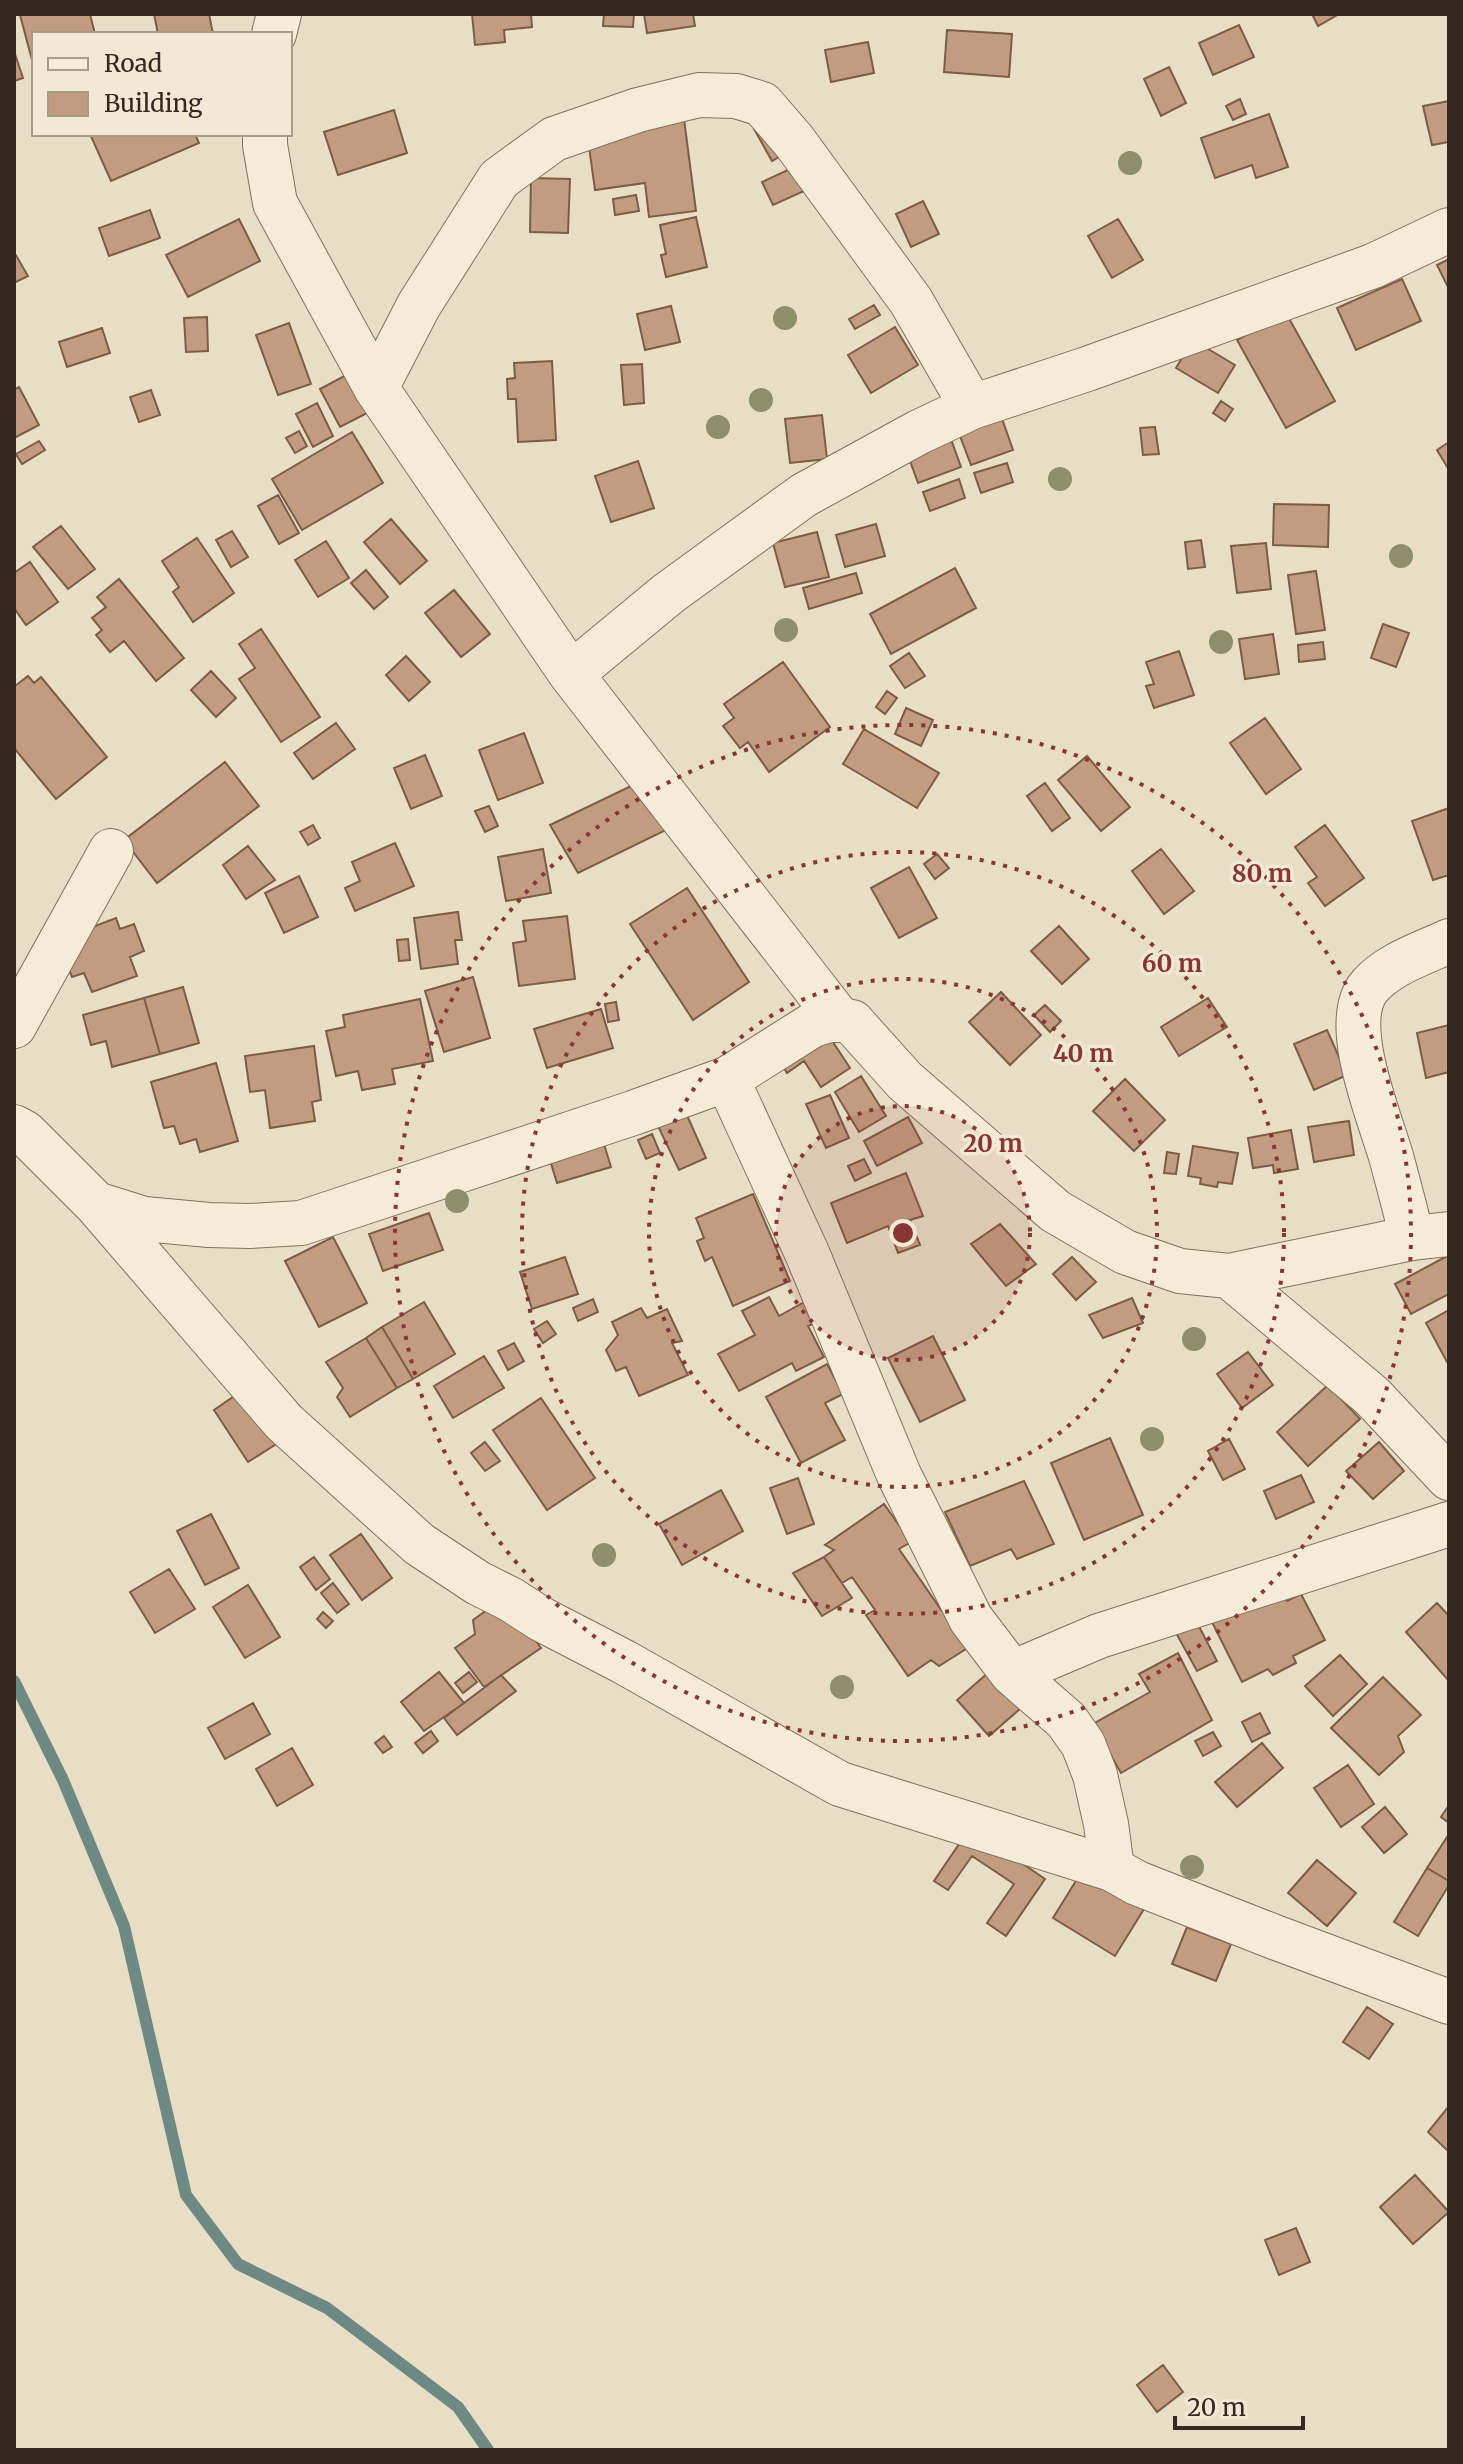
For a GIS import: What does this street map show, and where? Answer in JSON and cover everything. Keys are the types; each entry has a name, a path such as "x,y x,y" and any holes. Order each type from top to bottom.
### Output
{"street":[{"path":"376,388 419,305 499,179 554,139 638,110 699,95 736,96 762,104 794,141 911,301 972,407"},
{"path":"265,136 275,203 376,388 571,674 839,1019"},
{"path":"571,674 669,593 804,495 919,432 972,407 1373,266 1449,230"},
{"path":"14,1026 111,851"},
{"path":"96,1204 144,1219 209,1225 301,1223 727,1079 811,1026 839,1019 852,1022 905,1081 1055,1211 1125,1252 1180,1271 1229,1276 1431,1236 1391,1157 1370,1097 1359,1034 1368,989 1386,972 1449,941"},
{"path":"727,1079 807,1253 899,1475 971,1619 1012,1673 1066,1720 1083,1744 1095,1775 1112,1869"},
{"path":"14,1127 25,1133 96,1204 284,1422 419,1544 466,1575 840,1784 1112,1869 1137,1883 1449,2002"},
{"path":"1229,1276 1372,1396 1449,1478"},
{"path":"1012,1673 1099,1636 1449,1524"}],"building":[{"path":"90,14 94,32 32,32 32,60 20,15"},
{"path":"154,14 209,14 213,32 158,32"},
{"path":"472,14 531,14 532,27 504,30 505,42 475,45"},
{"path":"604,14 634,14 633,27 603,26"},
{"path":"644,14 693,14 695,26 647,33"},
{"path":"1312,14 1339,14 1318,26"},
{"path":"1239,25 1254,57 1213,75 1199,43"},
{"path":"947,30 1012,34 1009,77 944,72"},
{"path":"868,42 874,73 831,82 825,50"},
{"path":"14,51 23,78 14,81"},
{"path":"1169,67 1186,103 1161,116 1144,79"},
{"path":"1240,99 1246,114 1233,120 1226,106"},
{"path":"1449,101 1449,142 1432,145 1423,106"},
{"path":"394,110 407,153 338,175 324,132"},
{"path":"1269,114 1288,167 1256,178 1252,165 1215,178 1201,138"},
{"path":"684,119 696,211 649,217 645,183 595,190 587,132"},
{"path":"769,121 787,152 772,161 754,129"},
{"path":"91,136 196,136 199,143 111,181"},
{"path":"794,167 804,191 773,205 762,182"},
{"path":"531,178 570,179 568,233 530,232"},
{"path":"636,195 639,211 615,215 613,199"},
{"path":"923,201 939,234 911,247 896,214"},
{"path":"150,210 160,238 109,256 99,228"},
{"path":"696,217 707,267 666,277 661,255 666,254 660,225"},
{"path":"239,219 260,261 188,297 166,255"},
{"path":"1118,219 1143,260 1112,278 1088,236"},
{"path":"14,252 28,276 14,283"},
{"path":"1449,259 1449,289 1437,265"},
{"path":"1402,279 1421,321 1356,350 1337,308"},
{"path":"874,305 880,315 855,329 849,319"},
{"path":"671,306 680,342 645,350 637,314"},
{"path":"1286,313 1335,401 1286,428 1237,340"},
{"path":"207,317 208,351 186,352 184,318"},
{"path":"289,323 311,384 278,395 256,335"},
{"path":"895,327 918,365 871,393 848,355"},
{"path":"102,328 110,353 67,367 59,342"},
{"path":"1193,340 1235,365 1218,393 1176,368"},
{"path":"552,361 556,440 518,442 516,399 508,399 507,379 515,378 514,363"},
{"path":"642,364 644,403 624,405 621,365"},
{"path":"348,374 369,412 340,427 320,389"},
{"path":"19,387 39,425 14,438 14,390"},
{"path":"151,390 160,415 139,422 130,397"},
{"path":"1221,401 1233,409 1225,421 1213,413"},
{"path":"317,403 333,436 313,447 296,414"},
{"path":"1000,413 1013,450 971,465 957,428"},
{"path":"822,415 827,459 790,463 785,419"},
{"path":"1155,427 1159,454 1143,455 1140,428"},
{"path":"299,431 307,446 295,453 286,438"},
{"path":"948,431 961,467 918,483 905,447"},
{"path":"352,432 383,483 302,530 272,479"},
{"path":"39,441 45,450 22,464 16,454"},
{"path":"1449,442 1449,470 1437,450"},
{"path":"638,461 654,508 611,522 595,476"},
{"path":"1007,463 1013,482 981,493 974,473"},
{"path":"959,479 965,498 930,511 923,492"},
{"path":"278,495 299,533 279,544 258,506"},
{"path":"1274,504 1329,505 1328,547 1273,545"},
{"path":"391,519 427,561 400,584 364,542"},
{"path":"876,524 885,556 845,567 836,535"},
{"path":"61,526 95,569 68,589 33,547"},
{"path":"232,531 248,557 231,567 216,540"},
{"path":"817,532 829,577 785,587 773,543"},
{"path":"197,538 234,593 193,622 173,592 179,587 162,561"},
{"path":"1201,540 1205,567 1188,569 1185,542"},
{"path":"326,541 349,578 318,597 295,560"},
{"path":"1266,543 1271,589 1237,593 1231,546"},
{"path":"30,562 58,602 26,625 14,608 14,573"},
{"path":"955,568 976,608 891,654 870,614"},
{"path":"366,570 388,597 374,609 351,583"},
{"path":"1316,571 1325,630 1296,634 1288,575"},
{"path":"856,573 862,593 809,609 803,588"},
{"path":"119,579 184,658 156,681 124,641 110,652 96,635 102,630 92,618 106,607 97,597"},
{"path":"454,590 490,634 461,657 425,613"},
{"path":"1383,624 1409,633 1396,667 1371,658"},
{"path":"261,629 320,717 281,742 239,679 255,668 239,644"},
{"path":"1273,634 1279,674 1245,679 1239,639"},
{"path":"1323,642 1325,659 1299,662 1298,645"},
{"path":"1179,651 1194,695 1154,708 1146,686 1154,684 1146,662"},
{"path":"909,653 925,676 905,688 890,666"},
{"path":"406,656 430,682 409,701 386,675"},
{"path":"783,662 830,727 769,772 748,742 740,748 723,726 734,718 724,704"},
{"path":"211,671 236,698 216,717 191,690"},
{"path":"28,676 34,683 41,677 107,757 56,799 14,748 14,687"},
{"path":"887,691 897,698 885,714 876,707"},
{"path":"906,708 933,720 921,746 895,734"},
{"path":"1265,718 1301,769 1266,794 1230,743"},
{"path":"336,723 355,749 313,779 294,753"},
{"path":"864,729 939,773 917,808 843,764"},
{"path":"524,733 543,783 498,800 479,750"},
{"path":"425,755 442,796 411,809 394,768"},
{"path":"1087,756 1130,807 1101,831 1058,780"},
{"path":"225,762 259,806 157,883 124,840"},
{"path":"1045,783 1070,818 1052,831 1027,796"},
{"path":"631,786 666,830 578,873 550,825"},
{"path":"489,806 498,826 485,832 475,811"},
{"path":"1449,808 1449,875 1433,880 1412,821"},
{"path":"313,825 320,838 308,845 300,832"},
{"path":"1325,825 1364,878 1325,906 1308,883 1317,877 1295,847"},
{"path":"395,843 414,886 355,911 345,888 360,881 352,862"},
{"path":"248,846 275,880 246,899 223,865"},
{"path":"543,849 551,893 506,901 498,857"},
{"path":"1161,849 1194,891 1164,914 1132,871"},
{"path":"937,854 949,868 935,879 924,864"},
{"path":"909,867 937,918 899,938 871,888"},
{"path":"299,876 318,917 284,933 265,893"},
{"path":"687,888 749,982 693,1020 630,924"},
{"path":"458,912 462,940 455,940 458,964 421,969 414,918"},
{"path":"567,916 575,979 519,986 513,943 526,941 523,921"},
{"path":"116,918 120,929 134,924 144,951 130,957 137,976 92,992 84,973 72,977 64,956 69,936"},
{"path":"1059,926 1089,959 1062,984 1031,951"},
{"path":"408,939 410,960 399,961 397,940"},
{"path":"473,977 490,1038 444,1052 425,991"},
{"path":"183,987 199,1043 160,1054 144,998"},
{"path":"1001,992 1041,1035 1010,1065 969,1022"},
{"path":"144,998 160,1054 112,1067 106,1041 91,1045 83,1015"},
{"path":"1208,998 1227,1027 1179,1056 1161,1027"},
{"path":"420,999 433,1061 392,1069 395,1084 362,1090 358,1071 336,1076 326,1031 345,1027 343,1015"},
{"path":"616,1002 619,1020 608,1022 605,1004"},
{"path":"1045,1005 1061,1021 1050,1032 1034,1015"},
{"path":"601,1009 613,1048 547,1068 534,1029"},
{"path":"1449,1025 1449,1072 1426,1078 1417,1033"},
{"path":"825,1030 850,1068 821,1087 804,1061 787,1073 779,1060"},
{"path":"1327,1030 1347,1075 1314,1090 1294,1044"},
{"path":"314,1046 321,1100 312,1102 315,1121 270,1128 265,1090 250,1092 245,1056"},
{"path":"216,1063 238,1141 200,1152 196,1139 180,1144 174,1126 164,1128 151,1082"},
{"path":"861,1076 886,1116 859,1132 835,1092"},
{"path":"1125,1079 1165,1120 1134,1151 1093,1111"},
{"path":"830,1095 849,1138 826,1148 806,1104"},
{"path":"686,1113 706,1158 679,1170 658,1126"},
{"path":"908,1117 922,1143 877,1166 864,1141"},
{"path":"1349,1121 1354,1155 1314,1162 1308,1127"},
{"path":"599,1128 611,1167 557,1183 545,1144"},
{"path":"1291,1130 1298,1169 1274,1173 1273,1165 1253,1168 1248,1138"},
{"path":"652,1134 660,1153 646,1159 638,1140"},
{"path":"1193,1146 1238,1153 1232,1184 1218,1182 1217,1187 1200,1184 1201,1178 1188,1176"},
{"path":"1167,1152 1179,1154 1176,1174 1164,1173"},
{"path":"864,1159 871,1173 855,1181 848,1166"},
{"path":"906,1173 923,1216 910,1220 920,1245 898,1253 888,1226 847,1243 831,1203"},
{"path":"753,1194 790,1281 733,1306 712,1257 705,1261 697,1241 704,1238 696,1218"},
{"path":"429,1213 443,1250 383,1271 369,1234"},
{"path":"1000,1224 1036,1264 1006,1286 971,1244"},
{"path":"333,1237 367,1303 319,1327 285,1261"},
{"path":"1449,1255 1449,1294 1411,1314 1395,1284"},
{"path":"565,1257 578,1294 532,1309 520,1272"},
{"path":"1072,1257 1096,1282 1076,1300 1053,1274"},
{"path":"769,1297 779,1316 806,1301 817,1322 808,1326 824,1357 796,1371 792,1363 739,1391 718,1354 755,1335 742,1311"},
{"path":"1132,1298 1143,1323 1103,1338 1089,1315"},
{"path":"593,1299 598,1312 578,1321 573,1308"},
{"path":"424,1302 455,1354 413,1379 382,1327"},
{"path":"641,1308 647,1318 667,1309 682,1341 672,1343 688,1375 639,1396 626,1367 616,1371 606,1350 618,1335 612,1322"},
{"path":"1449,1310 1449,1361 1447,1362 1426,1323"},
{"path":"547,1321 556,1334 543,1343 534,1329"},
{"path":"382,1327 413,1379 397,1388 366,1338"},
{"path":"933,1336 965,1400 920,1422 888,1358"},
{"path":"366,1338 397,1388 350,1417 337,1397 343,1388 326,1362"},
{"path":"514,1343 524,1361 508,1370 498,1351"},
{"path":"1248,1352 1273,1385 1242,1408 1217,1374"},
{"path":"484,1356 504,1388 453,1418 434,1386"},
{"path":"827,1364 843,1394 825,1403 845,1440 801,1463 766,1397"},
{"path":"1328,1385 1360,1419 1308,1466 1277,1432"},
{"path":"243,1390 278,1443 248,1462 214,1410"},
{"path":"541,1398 595,1478 547,1510 493,1430"},
{"path":"1110,1438 1143,1515 1084,1540 1051,1463"},
{"path":"1229,1439 1245,1469 1223,1480 1208,1451"},
{"path":"485,1442 500,1461 485,1471 471,1453"},
{"path":"1379,1442 1404,1471 1373,1499 1346,1471"},
{"path":"1301,1475 1314,1502 1276,1519 1264,1491"},
{"path":"798,1478 814,1524 787,1534 770,1488"},
{"path":"1024,1481 1054,1544 1017,1559 1011,1549 970,1566 945,1512"},
{"path":"721,1490 743,1531 682,1565 659,1524"},
{"path":"884,1504 911,1542 899,1549 942,1611 948,1609 966,1649 939,1666 931,1660 908,1676 866,1615 875,1610 852,1577 842,1583 824,1557 834,1550 825,1545"},
{"path":"211,1514 239,1568 205,1585 177,1531"},
{"path":"361,1534 392,1578 362,1600 330,1555"},
{"path":"314,1557 330,1579 316,1590 300,1567"},
{"path":"824,1557 852,1598 822,1616 793,1573"},
{"path":"169,1569 195,1609 155,1633 130,1592"},
{"path":"333,1583 349,1604 337,1613 321,1593"},
{"path":"248,1585 280,1637 245,1658 213,1607"},
{"path":"1283,1593 1287,1601 1301,1594 1325,1640 1293,1656 1296,1663 1273,1675 1268,1669 1242,1682 1209,1616"},
{"path":"504,1598 541,1648 484,1687 455,1648 475,1634 473,1620"},
{"path":"1437,1603 1449,1616 1449,1681 1406,1632"},
{"path":"323,1612 333,1621 326,1628 317,1619"},
{"path":"1192,1613 1217,1661 1197,1671 1171,1624"},
{"path":"1178,1653 1212,1720 1121,1773 1093,1724 1150,1692 1139,1674"},
{"path":"1340,1655 1367,1684 1333,1716 1305,1686"},
{"path":"439,1672 464,1703 424,1731 401,1702"},
{"path":"469,1672 477,1682 463,1693 455,1683"},
{"path":"989,1672 1021,1708 989,1736 957,1700"},
{"path":"501,1675 516,1691 457,1735 444,1718"},
{"path":"1383,1677 1421,1715 1398,1736 1404,1752 1379,1775 1331,1728"},
{"path":"253,1703 270,1734 225,1759 208,1728"},
{"path":"1260,1713 1270,1733 1252,1742 1242,1722"},
{"path":"431,1731 438,1741 423,1753 415,1743"},
{"path":"1213,1732 1221,1746 1203,1756 1195,1741"},
{"path":"384,1736 392,1747 383,1753 375,1743"},
{"path":"1262,1743 1283,1768 1237,1807 1215,1782"},
{"path":"292,1748 313,1785 277,1806 256,1769"},
{"path":"1348,1765 1374,1804 1341,1827 1314,1788"},
{"path":"1449,1805 1449,1823 1441,1817"},
{"path":"1385,1807 1407,1834 1384,1853 1362,1827"},
{"path":"970,1828 1045,1879 1006,1936 987,1923 1014,1884 972,1856 948,1890 934,1881"},
{"path":"1449,1834 1449,1881 1427,1868"},
{"path":"1317,1860 1356,1893 1327,1926 1288,1893"},
{"path":"1427,1868 1449,1881 1449,1885 1418,1936 1394,1922"},
{"path":"1082,1871 1144,1909 1115,1956 1053,1918"},
{"path":"1187,1927 1231,1944 1216,1981 1172,1964"},
{"path":"1367,2007 1393,2024 1369,2059 1343,2042"},
{"path":"1449,2106 1449,2152 1428,2132"},
{"path":"1415,2175 1449,2212 1413,2244 1380,2207"},
{"path":"1296,2228 1310,2262 1279,2275 1265,2240"},
{"path":"1163,2365 1183,2392 1157,2412 1137,2385"}],"waterway":[{"path":"14,1681 63,1780 124,1926 186,2195 238,2264 327,2308 458,2407 488,2450"}]}
